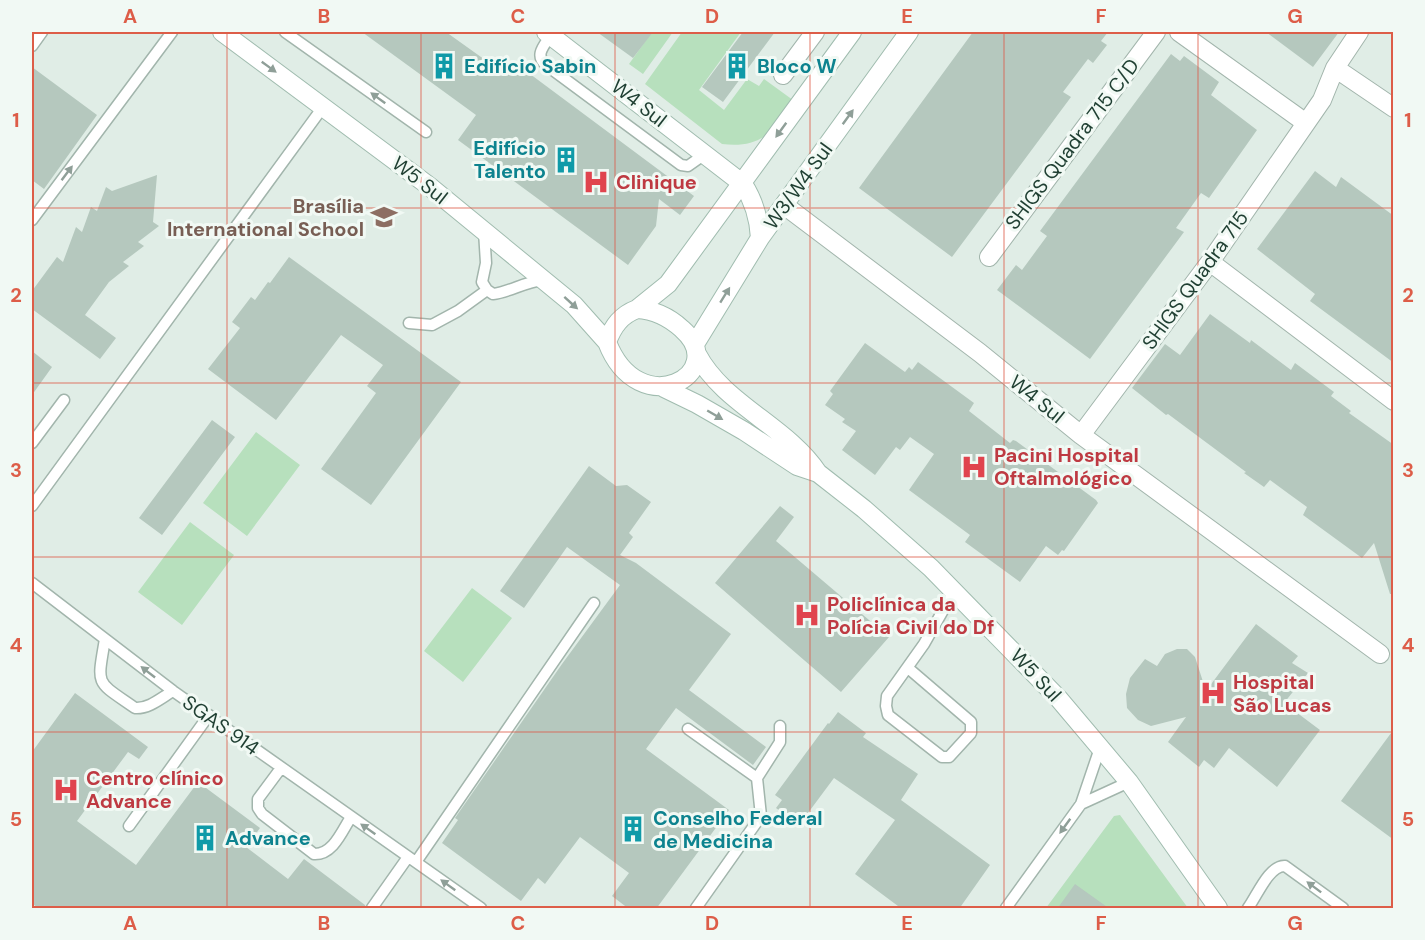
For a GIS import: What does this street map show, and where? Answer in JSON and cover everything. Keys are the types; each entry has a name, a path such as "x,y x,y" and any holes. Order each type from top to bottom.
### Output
{"main road":[{"name":"W5 Sul","path":"222,32 404,166 574,305 608,342"},
{"path":"783,75 815,32"},
{"path":"637,309 651,310 663,315 686,332 696,349 694,367 678,383 664,388 639,381 624,370 614,358 608,342 615,326 621,318 637,309 668,284 852,32"},
{"name":"W3/W4 Sul","path":"696,349 760,238 909,32"},
{"name":"SHIGS Quadra 715 C/D","path":"988,257 1156,32"},
{"path":"1179,32 1306,123"},
{"name":"SHIGS Quadra 715","path":"1081,435 1210,262 1322,100 1335,68 1359,32"},
{"name":"W4 Sul","path":"550,33 743,184 755,208 759,221 760,238"},
{"path":"1335,68 1394,108"},
{"path":"705,154 723,162 737,163 751,160 766,152"},
{"name":"W4 Sul","path":"784,205 980,353 1081,435 1380,654"},
{"path":"1210,262 1394,401"},
{"name":"W5 Sul","path":"696,349 711,376 792,443 806,456 818,473 864,509 954,591 1059,699 1129,782 1218,909"},
{"name":"W5 Sul","path":"664,388 744,431 797,466 818,473"}],"lane":[{"path":"32,46 42,32"},
{"path":"32,219 172,32"},
{"path":"285,32 426,132"},
{"path":"550,33 540,52 540,58 546,65 681,165 688,166 705,154"},
{"path":"32,506 323,107"},
{"path":"484,231 486,263 482,282 487,290 493,294 501,293 528,282 544,280"},
{"path":"410,323 432,326 487,290"},
{"path":"32,443 64,400"},
{"name":"SGAS 914","path":"32,583 172,691 481,909"},
{"path":"908,668 971,723 971,733 949,757 942,758 888,715 886,696 924,644 954,591"},
{"path":"372,909 412,859 594,603"},
{"path":"105,639 99,672 103,686 140,709 146,708 172,691"},
{"path":"129,826 209,716"},
{"path":"696,909 761,816 758,778 780,742 780,726"},
{"path":"688,729 758,778"},
{"path":"1006,909 1081,804 1101,748"},
{"path":"281,768 258,799 258,808 262,814 314,854 321,855 329,850 351,817"},
{"path":"1081,804 1129,782"},
{"path":"1248,909 1274,868 1281,865 1343,909"}],"green space":[{"path":"652,32 673,32 643,74 629,64"},
{"path":"682,32 741,32 699,90 724,110 747,79 759,86 764,79 797,103 766,136 747,144 722,144 645,84"},
{"path":"256,432 300,465 247,536 203,503"},
{"path":"190,522 234,555 182,625 138,592"},
{"path":"472,588 512,618 463,682 424,651"},
{"path":"1120,815 1188,908 1046,908 1114,816"}],"building":[{"name":"Edifício Talento","path":"362,32 446,32 495,67 503,56 694,196 680,215 659,199 656,226 628,265 458,140 476,115"},
{"path":"597,32 653,32 633,58"},
{"name":"Bloco W","path":"743,32 775,32 723,102 702,87"},
{"path":"973,32 1108,32 1101,41 1107,45 1093,63 1088,59 1063,92 1071,97 952,257 859,188"},
{"path":"1266,32 1339,32 1313,67"},
{"path":"1171,54 1180,61 1184,56 1219,82 1211,95 1257,130 1209,198 1201,193 1176,228 1184,232 1090,359 997,290 1016,265 1022,270 1047,236 1040,231"},
{"path":"32,67 97,115 44,189 32,180"},
{"path":"1315,171 1336,187 1341,177 1394,216 1394,363 1310,301 1315,294 1257,249"},
{"path":"157,175 153,222 159,226 138,242 144,246 123,262 129,266 109,282 85,315 116,338 100,359 32,309 32,291 57,257 63,262 76,227 82,232 91,207 97,211 106,187 112,191"},
{"path":"289,257 461,382 371,505 321,469 376,393 367,386 383,365 341,335 276,420 208,369 240,328 232,322 251,297 255,300 268,282 270,283"},
{"path":"1210,314 1250,343 1251,340 1291,370 1295,363 1334,392 1331,396 1351,411 1349,413 1394,445 1394,594 1390,594 1374,543 1362,558 1303,515 1307,507 1270,480 1264,487 1132,388 1165,344 1180,355"},
{"name":"Pacini Hospital Oftalmológico","path":"865,343 905,372 909,367 912,370 918,362 974,403 969,411 1010,443 1013,440 1016,441 1096,500 1098,503 1064,551 1062,550 1058,555 1046,546 1020,582 965,542 970,535 909,490 934,454 910,437 900,450 896,447 875,475 842,450 856,431 842,422 845,419 825,405 833,394 830,391"},
{"path":"32,351 52,367 32,395"},
{"path":"212,420 235,437 162,535 139,518"},
{"path":"589,466 616,486 627,485 651,502 629,533 633,537 620,555 636,563 731,634 689,690 766,747 753,765 676,708 646,749 729,810 656,909 629,909 612,896 629,873 580,837 545,884 538,878 521,901 442,843 458,820 455,818 620,585 567,547 524,608 500,591"},
{"name":"Policlínica da Polícia Civil do Df","path":"780,506 794,517 776,541 889,637 841,692 715,583"},
{"path":"1256,624 1298,656 1292,663 1308,673 1284,703 1320,730 1277,787 1229,748 1214,768 1204,760 1199,767 1168,742 1186,717 1151,726 1138,720 1127,708 1126,694 1130,678 1145,659 1157,666 1165,654 1177,649 1187,649 1195,657 1206,691"},
{"path":"75,693 148,747 139,759 128,752 77,821 136,865 198,782 260,828 246,847 288,879 304,859 365,905 365,909 39,909 32,903 32,752"},
{"path":"838,712 866,733 863,737 918,774 901,800 990,865 959,909 902,909 855,874 895,820 834,778 805,817 799,812 792,820 776,808 782,800 775,795"},
{"path":"1394,729 1394,840 1341,801"},
{"path":"1075,884 1110,909 1057,909"}],"place":[{"name":"Edifício Sabin","path":"444,66"},
{"name":"Bloco W","path":"737,66"},
{"name":"Edifício Talento","path":"566,160"},
{"name":"Clinique","path":"596,182"},
{"name":"Brasília International School","path":"384,217"},
{"name":"Pacini Hospital Oftalmológico","path":"974,467"},
{"name":"Policlínica da Polícia Civil do Df","path":"807,615"},
{"name":"Hospital São Lucas","path":"1213,693"},
{"name":"Centro clínico Advance","path":"66,790"},
{"name":"Conselho Federal de Medicina","path":"633,829"},
{"name":"Advance","path":"205,838"}]}
